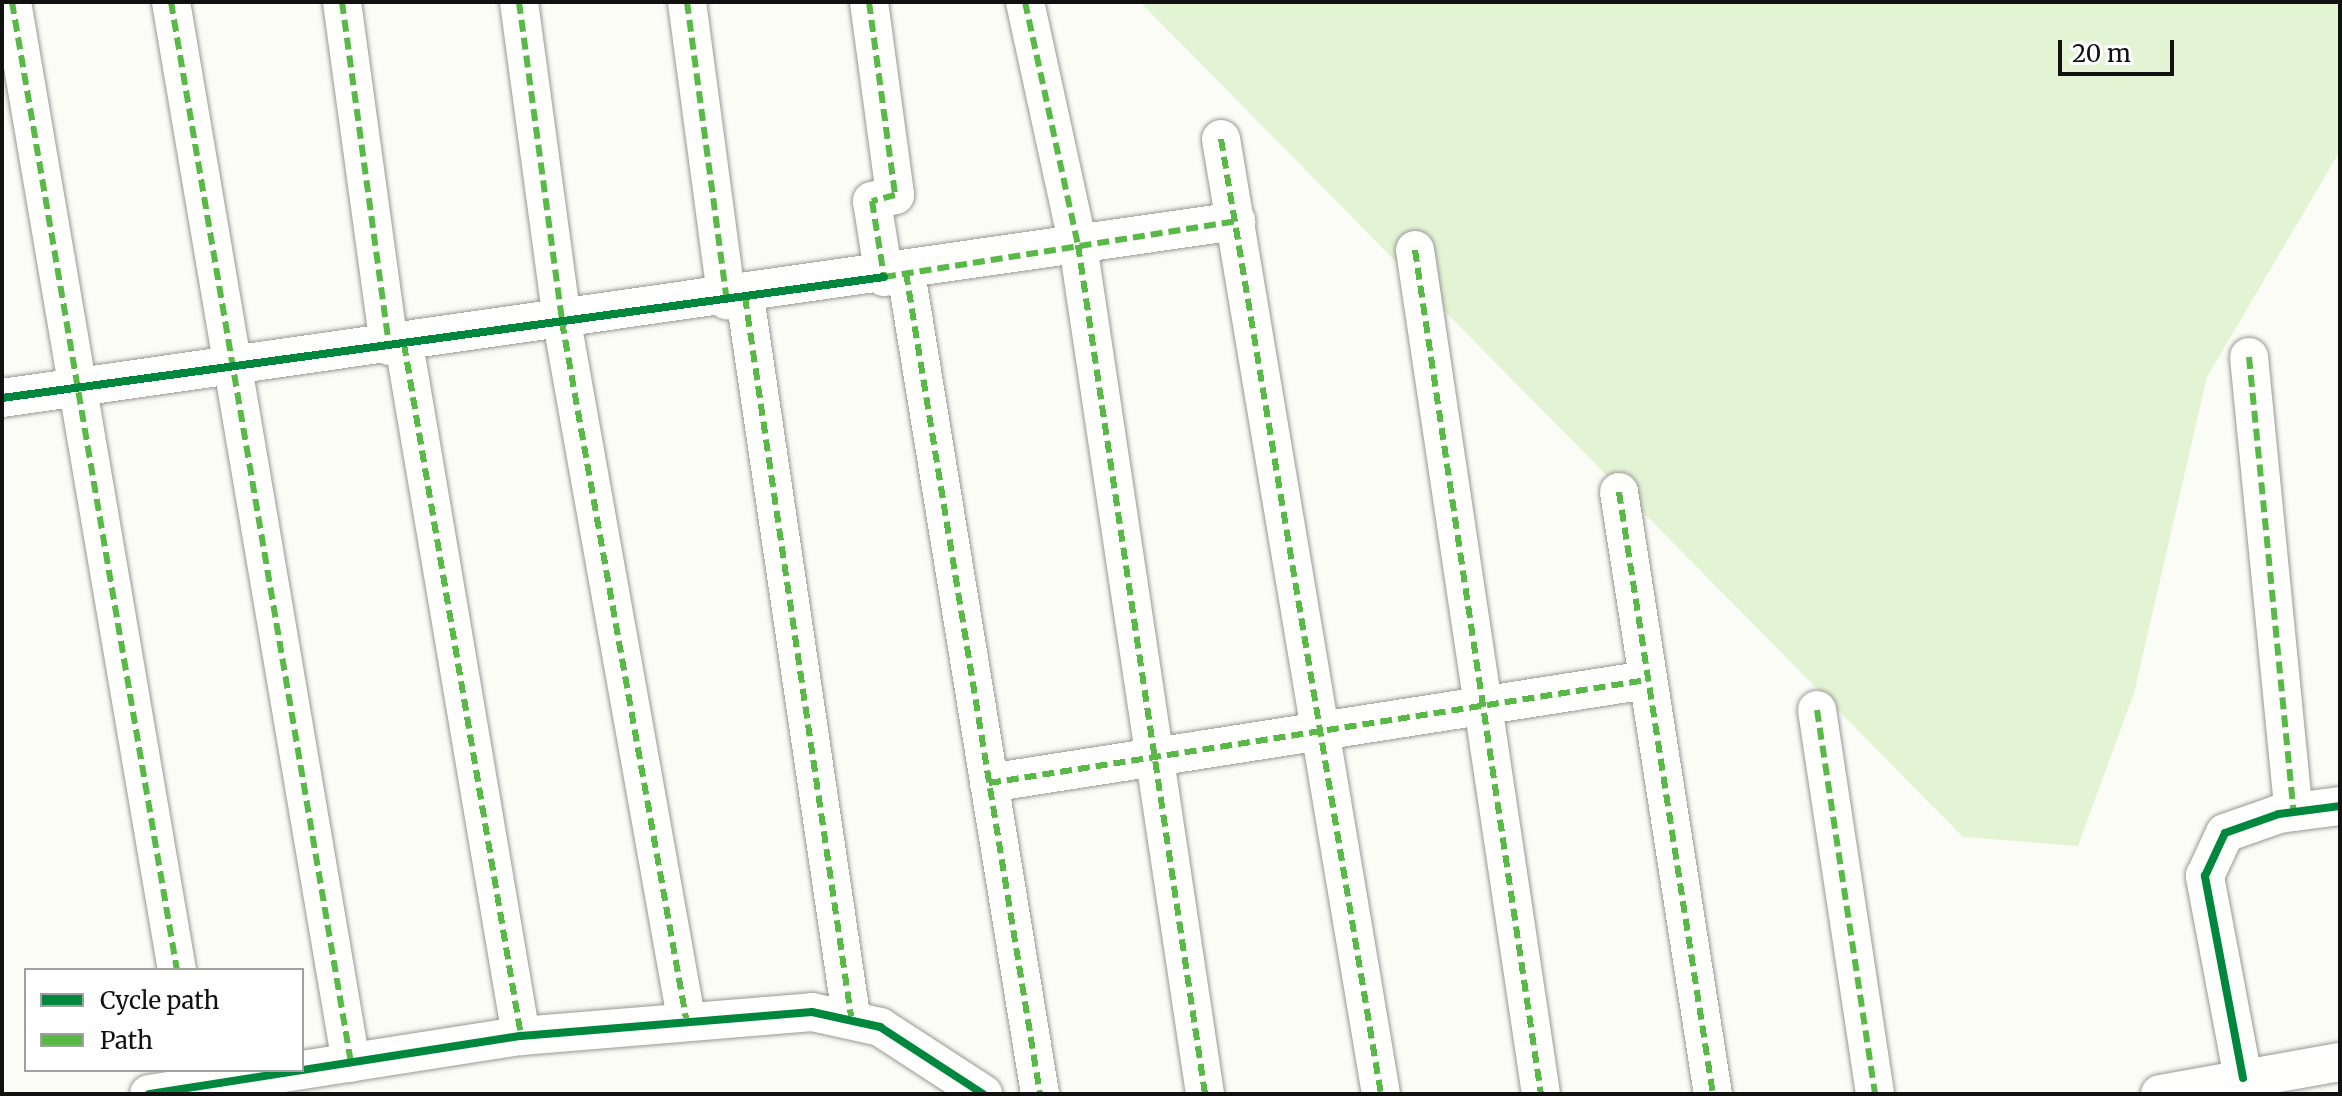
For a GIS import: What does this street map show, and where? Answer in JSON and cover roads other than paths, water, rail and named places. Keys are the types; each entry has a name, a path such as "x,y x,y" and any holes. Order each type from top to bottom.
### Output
{"street":[{"path":"12,2 177,968"},
{"path":"171,2 351,1063"},
{"path":"342,2 396,345 521,1036"},
{"path":"519,2 562,322 686,1018"},
{"path":"687,2 851,1016"},
{"path":"869,2 895,195 872,201 895,275 989,783 1040,1094"},
{"path":"1025,2 1078,245 1205,1094"},
{"path":"1221,139 1381,1094"},
{"path":"2,398 736,298 1236,221"},
{"path":"1415,250 1541,1094"},
{"path":"2249,357 2294,812"},
{"path":"1619,492 1713,1094"},
{"path":"989,783 1647,680"},
{"path":"1817,710 1875,1094"},
{"path":"2243,1078 2205,876 2225,833 2294,812 2340,806"},
{"path":"304,1068 521,1036 686,1018 851,1016 937,1057 983,1094"},
{"path":"2160,1094 2340,1062"},
{"path":"149,1094 196,1079 264,1072"}]}
